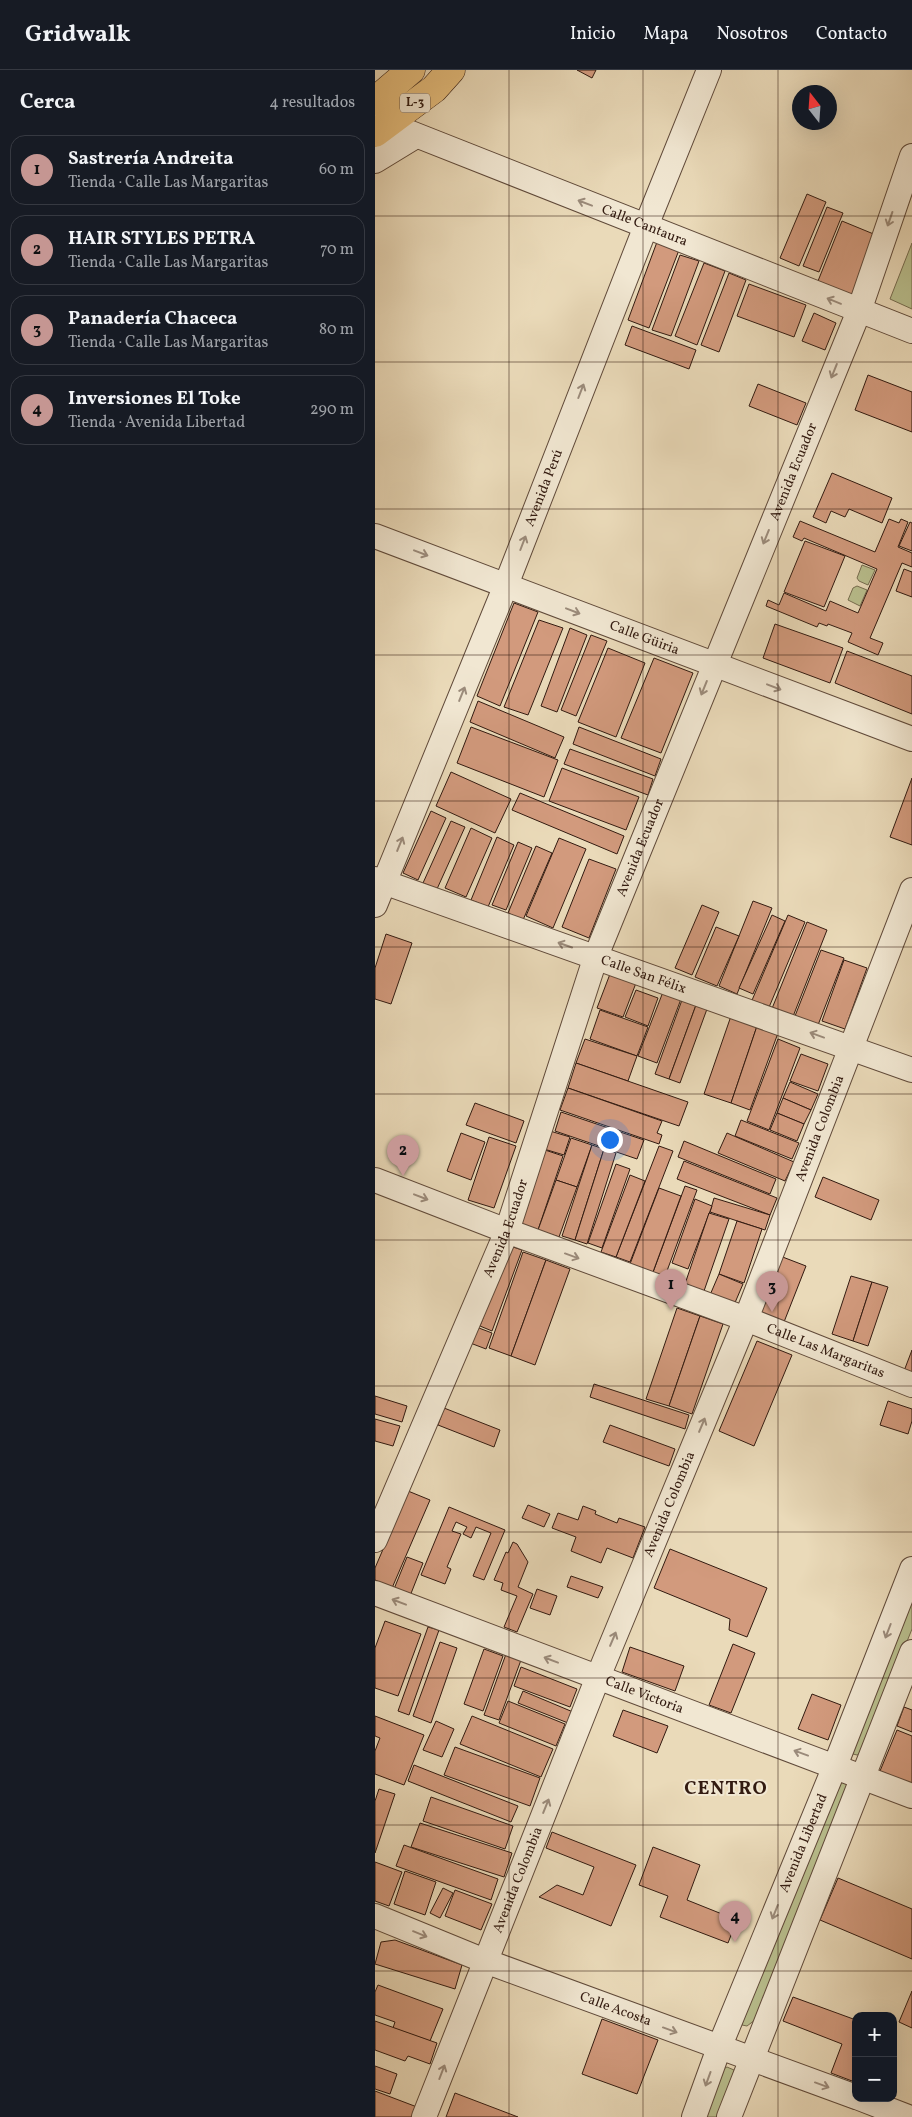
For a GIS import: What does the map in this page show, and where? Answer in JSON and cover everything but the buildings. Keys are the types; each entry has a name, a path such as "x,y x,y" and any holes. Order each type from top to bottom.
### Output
{"main road":[{"name":"L-3","path":"378,120 411,70"},
{"name":"L-3","path":"378,120 434,88 451,70"}],"street":[{"name":"Avenida Perú","path":"375,905 379,880 506,586 646,226 709,70"},
{"name":"Calle Cantaura","path":"378,120 912,331"},
{"path":"375,161 416,136"},
{"name":"Avenida Ecuador","path":"375,1540 507,1232 596,956 713,664 859,311 912,156"},
{"name":"Calle Güiria","path":"375,536 912,739"},
{"name":"Calle San Félix","path":"379,880 852,1047 912,1070"},
{"name":"Avenida Colombia","path":"424,2117 598,1677 746,1320 912,890"},
{"name":"Calle Las Margaritas","path":"375,1180 507,1232 746,1320 912,1385"},
{"name":"Avenida Libertad","path":"694,2117 719,2048 835,1766 912,1569"},
{"name":"Calle Victoria","path":"375,1593 912,1796"},
{"path":"729,2117 912,1652"},
{"name":"Calle Acosta","path":"375,1916 485,1961 852,2096"},
{"name":"Calle Acosta","path":"868,2102 908,2117"}],"green space":[{"path":"912,243 912,309 890,299"},
{"path":"862,565 875,570 868,585 857,578"},
{"path":"857,586 867,590 860,606 848,600 853,588"},
{"path":"912,1593 912,1629 862,1753 853,1754 851,1748"},
{"path":"840,1782 846,1782 847,1788 755,2020 747,2026 742,2025 743,2018"},
{"path":"727,2067 734,2070 735,2078 720,2117 703,2117 721,2070"}],"place":[{"name":"HAIR STYLES PETRA","path":"403,1176"},
{"name":"Sastrería Andreita","path":"671,1310"},
{"name":"Panadería Chaceca","path":"772,1312"},
{"name":"Inversiones El Toke","path":"735,1942"}],"district":[{"name":"CENTRO","path":"726,1789"}]}
